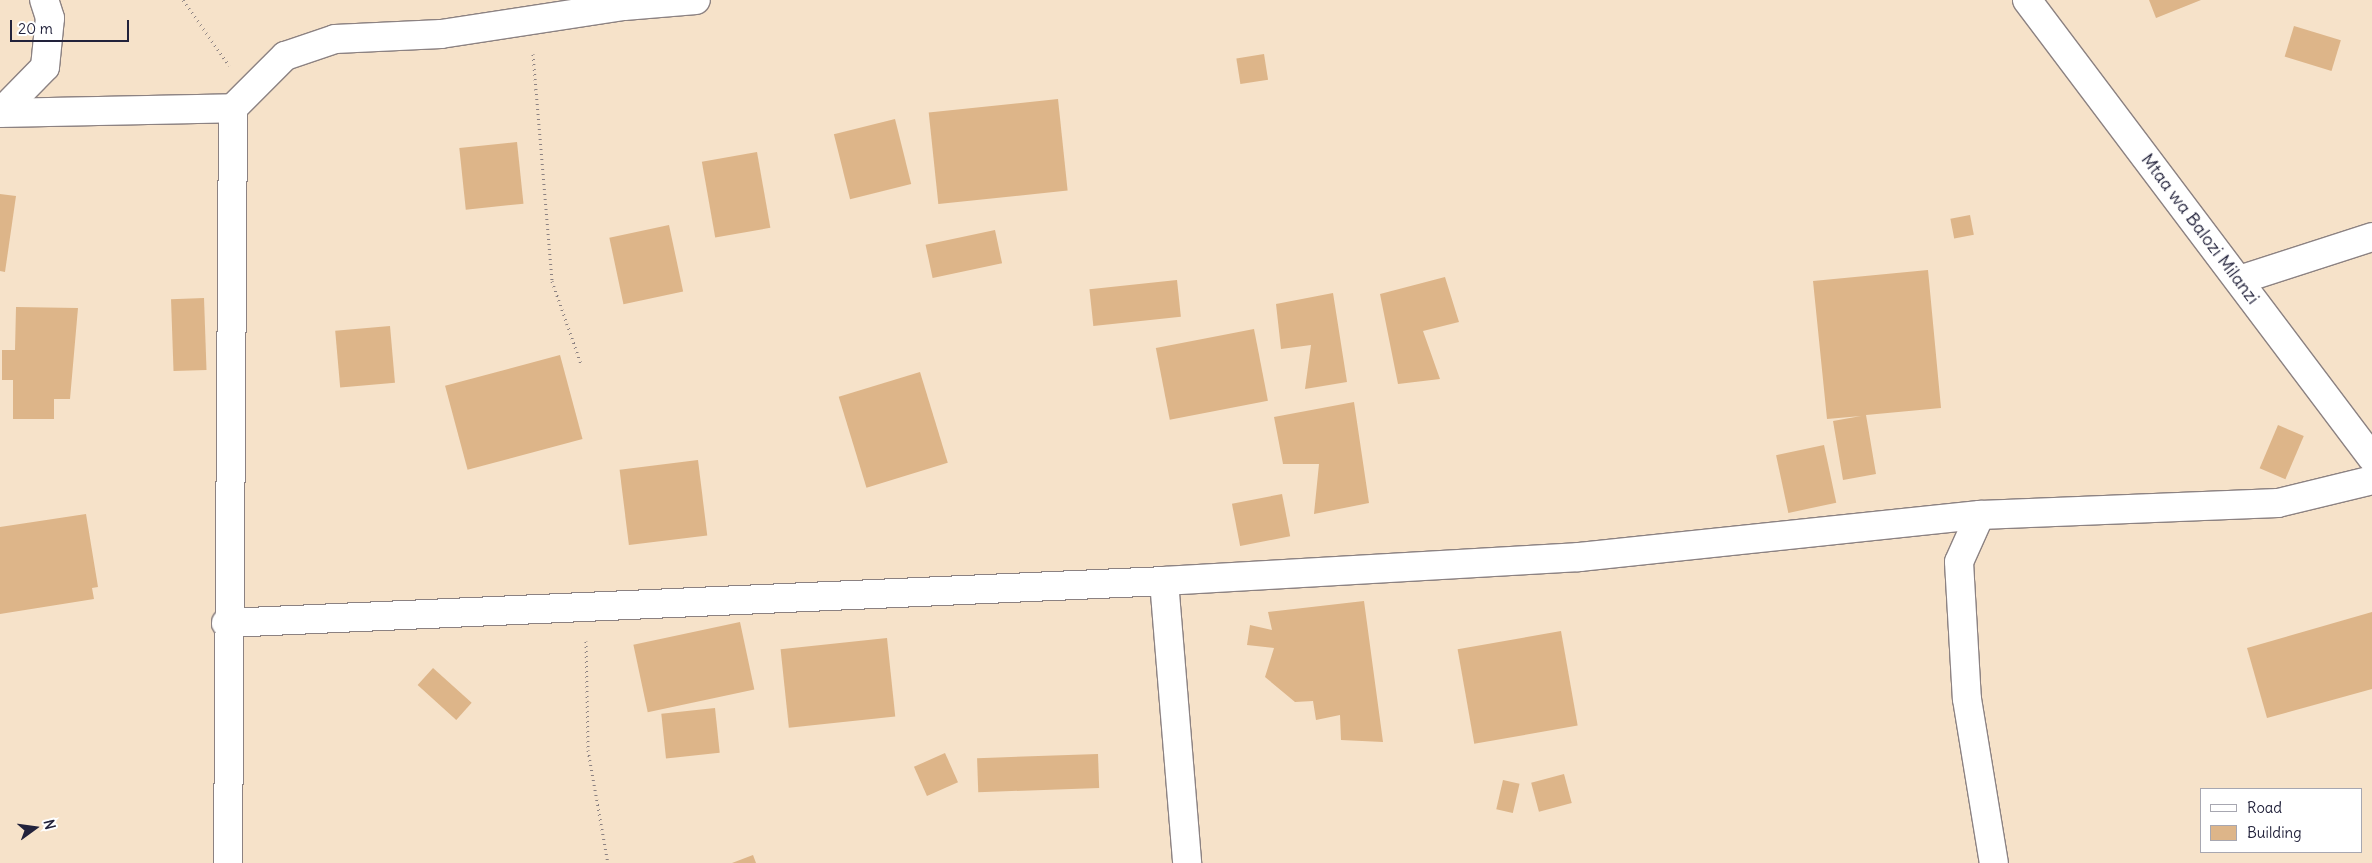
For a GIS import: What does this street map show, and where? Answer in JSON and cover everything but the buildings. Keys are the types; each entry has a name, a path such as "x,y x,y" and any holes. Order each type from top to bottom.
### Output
{"street":[{"path":"2,113 45,68 50,18 44,0"},
{"path":"2,113 240,99 285,56 334,39 441,34 527,19 696,0"},
{"name":"Mtaa wa Balozi Milanzi","path":"2027,0 2372,458"},
{"path":"228,863 226,623 240,99"},
{"path":"2239,280 2372,237"},
{"path":"226,623 1164,581 1579,556 1980,515 2278,503 2372,480"},
{"path":"1980,515 1959,562 1967,699 1994,863"},
{"path":"1164,581 1187,863"}],"path":[{"path":"183,0 240,99"},
{"path":"527,19 552,281 581,364"},
{"path":"584,608 588,750 608,863"}]}
